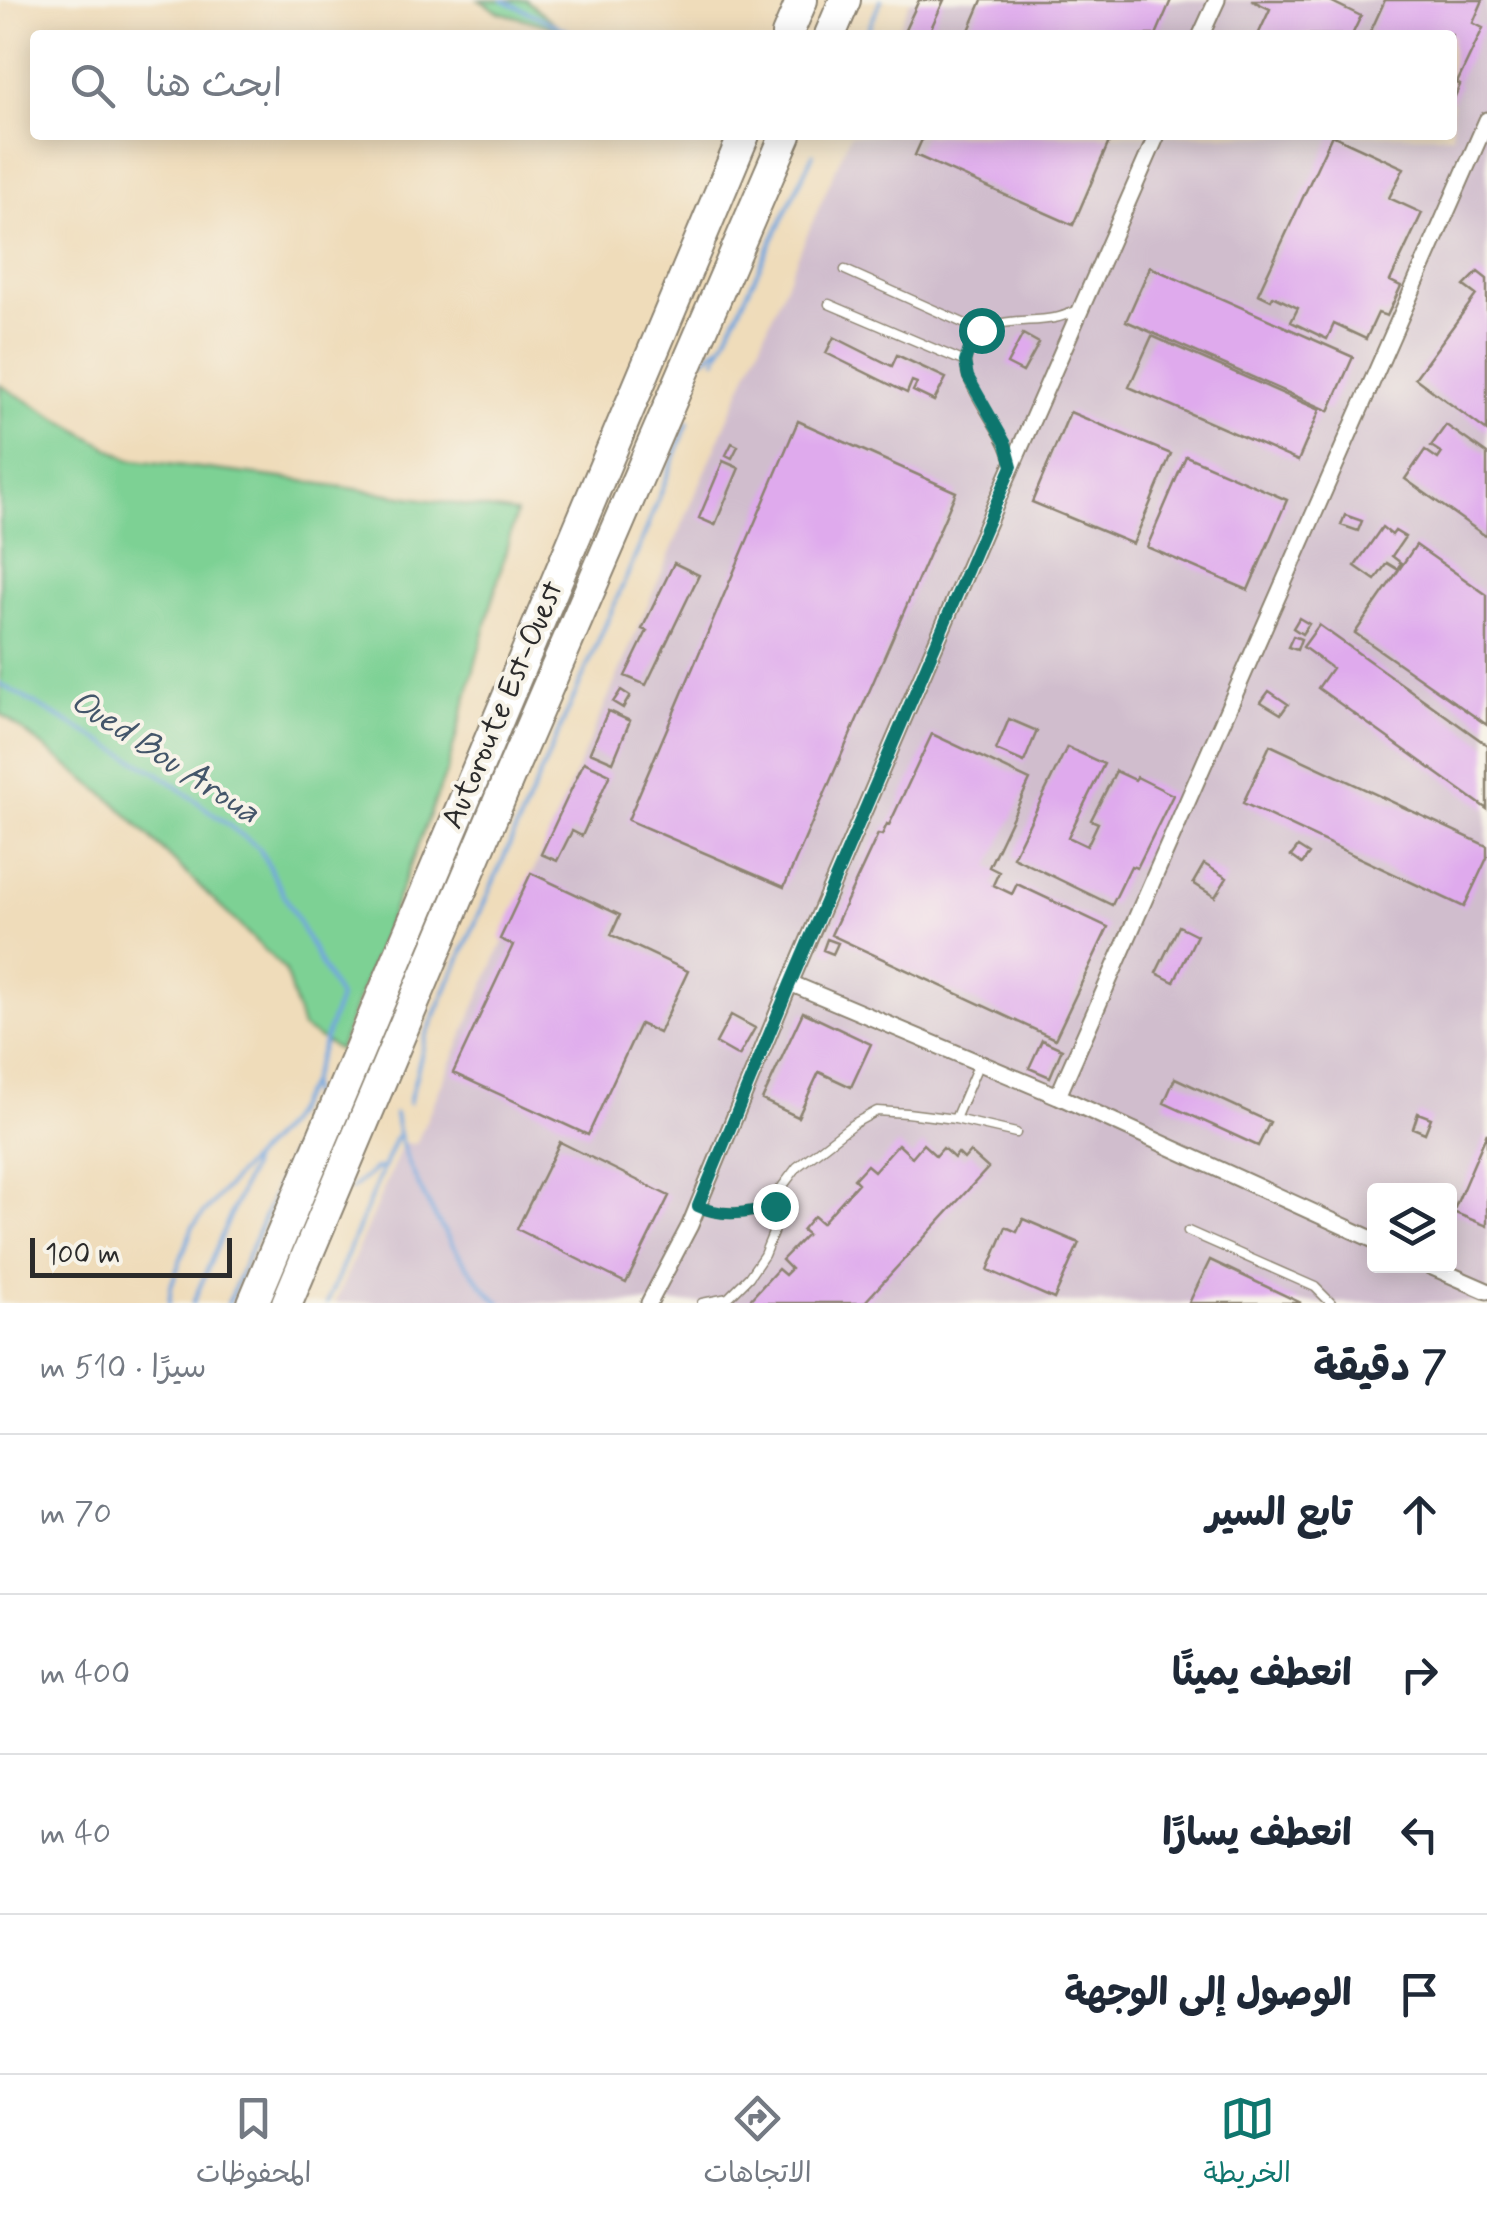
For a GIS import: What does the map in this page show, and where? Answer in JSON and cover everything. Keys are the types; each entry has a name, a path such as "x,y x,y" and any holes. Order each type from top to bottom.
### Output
{"highway":[{"path":"789,30 802,0"},
{"path":"832,30 845,0"},
{"name":"Autoroute Est-Ouest","path":"253,1303 742,140"},
{"name":"Autoroute Est-Ouest","path":"287,1303 784,140"}],"street":[{"path":"1204,30 1217,0"},
{"path":"1058,1096 1487,120"},
{"path":"650,1303 698,1206 1012,466 1156,140"},
{"path":"790,984 1058,1096 1367,1237"},
{"path":"1446,1273 1487,1291"}],"lane":[{"path":"845,270 981,330"},
{"path":"828,304 965,362"},
{"path":"1012,466 1006,444 968,377 965,362 970,346 981,330 996,324 1056,318 1081,309"},
{"path":"955,1120 979,1063"},
{"path":"702,1303 728,1298 748,1277 773,1234 779,1191 797,1168 853,1124 877,1112 907,1113 1016,1133"},
{"path":"698,1206 726,1214 775,1206"},
{"path":"1188,1231 1316,1287 1331,1303"}],"shaded area":[{"path":"911,0 1487,0 1487,1303 335,1303 403,1143 416,1144 848,140 1457,140 1457,30 897,30"}],"green space":[{"path":"479,0 526,0 563,30 499,12"},
{"path":"0,385 128,459 516,513 447,770 339,1050 302,1028 285,970 114,802 0,713"}],"building":[{"path":"919,0 944,0 930,30 905,30"},
{"path":"982,0 1171,0 1158,30 969,30"},
{"path":"1251,0 1328,0 1361,16 1354,30 1260,30 1270,9"},
{"path":"1385,0 1483,0 1473,23 1483,28 1457,83 1457,30 1371,30"},
{"path":"922,140 1110,140 1073,225 915,155"},
{"path":"1330,140 1343,140 1404,168 1389,198 1422,213 1390,281 1401,286 1387,316 1378,313 1366,339 1334,324 1327,339 1291,322 1298,308 1273,296 1271,300 1258,294"},
{"path":"1150,267 1353,357 1329,411 1126,321"},
{"path":"1478,272 1487,279 1487,431 1415,378 1476,295 1464,286"},
{"path":"1023,334 1039,343 1023,372 1007,364"},
{"path":"1152,336 1320,410 1298,461 1129,387"},
{"path":"834,337 892,366 897,355 946,378 934,401 913,391 917,383 912,381 907,393 826,353"},
{"path":"1070,412 1171,454 1133,544 1032,502"},
{"path":"798,421 956,492 784,887 628,820"},
{"path":"1446,425 1487,454 1487,537 1405,479 1425,450 1438,459 1442,453 1431,446"},
{"path":"732,443 738,446 732,458 726,455"},
{"path":"1186,456 1287,500 1248,590 1147,547"},
{"path":"723,461 739,468 715,525 699,518"},
{"path":"1345,515 1362,521 1358,531 1341,525"},
{"path":"1382,527 1392,535 1395,531 1405,537 1392,556 1401,563 1397,569 1387,563 1375,580 1355,566"},
{"path":"1416,545 1487,595 1487,725 1355,633"},
{"path":"674,563 699,575 646,685 625,676 647,631 642,629"},
{"path":"1299,618 1309,624 1302,634 1293,628"},
{"path":"1319,625 1487,745 1487,809 1318,688 1332,668 1303,647"},
{"path":"1293,636 1301,639 1297,650 1288,647"},
{"path":"621,690 630,696 623,708 613,702"},
{"path":"1269,691 1288,704 1281,714 1261,702"},
{"path":"608,711 630,721 613,762 590,752"},
{"path":"1009,719 1037,731 1024,762 996,750"},
{"path":"932,734 1030,780 989,867 999,872 993,885 1012,894 1017,884 1108,927 1055,1039 831,935 878,834 882,835 889,825"},
{"path":"1270,745 1487,846 1487,858 1464,907 1243,803"},
{"path":"1067,747 1104,764 1068,837 1087,846 1098,823 1091,820 1116,771 1173,795 1137,868 1131,866 1112,905 1013,857"},
{"path":"584,762 610,774 582,836 572,831 557,861 541,854"},
{"path":"1298,847 1309,854 1302,864 1291,856"},
{"path":"1204,864 1227,878 1215,897 1193,883"},
{"path":"531,873 620,915 611,935 688,971 659,1033 640,1024 588,1135 453,1073 513,945 500,939"},
{"path":"1179,926 1197,935 1174,982 1156,973"},
{"path":"827,939 838,943 833,954 823,950"},
{"path":"803,1012 871,1044 851,1087 819,1072 798,1117 762,1100"},
{"path":"731,1015 755,1028 739,1056 716,1043"},
{"path":"1042,1040 1062,1049 1050,1077 1029,1068"},
{"path":"1175,1078 1270,1122 1258,1146 1164,1103"},
{"path":"1418,1113 1431,1118 1425,1133 1413,1128"},
{"path":"1487,1133 1487,1226 1457,1214 1457,1203"},
{"path":"560,1142 669,1196 626,1283 517,1229"},
{"path":"898,1144 912,1157 923,1144 936,1156 943,1148 954,1158 958,1153 964,1159 970,1152 988,1168 864,1303 747,1303 778,1269 785,1275 791,1269 782,1260 807,1234 802,1230 814,1216 822,1223 858,1183 854,1179 867,1165 874,1171"},
{"path":"1023,1219 1079,1243 1054,1299 988,1270 1006,1227 1017,1232"},
{"path":"1210,1260 1301,1303 1189,1303"}],"waterway":[{"path":"503,0 566,30"},
{"path":"868,30 881,0"},
{"path":"716,359 813,154"},
{"path":"704,359 720,346"},
{"path":"409,1103 426,1036 643,539 688,422"},
{"name":"Oued Bou Aroua","path":"0,684 161,775 259,848 339,998 310,1083 286,1124 193,1226 171,1286 169,1303"},
{"path":"228,1303 312,1104 310,1085"},
{"path":"395,1114 408,1161 434,1215 467,1266 500,1303"},
{"path":"327,1303 396,1137"},
{"path":"193,1303 251,1160"},
{"path":"351,1189 375,1169 384,1168"}],"route":[{"path":"775,1206 726,1214 698,1206 1012,466 1006,444 968,377 965,362 981,330"}]}
